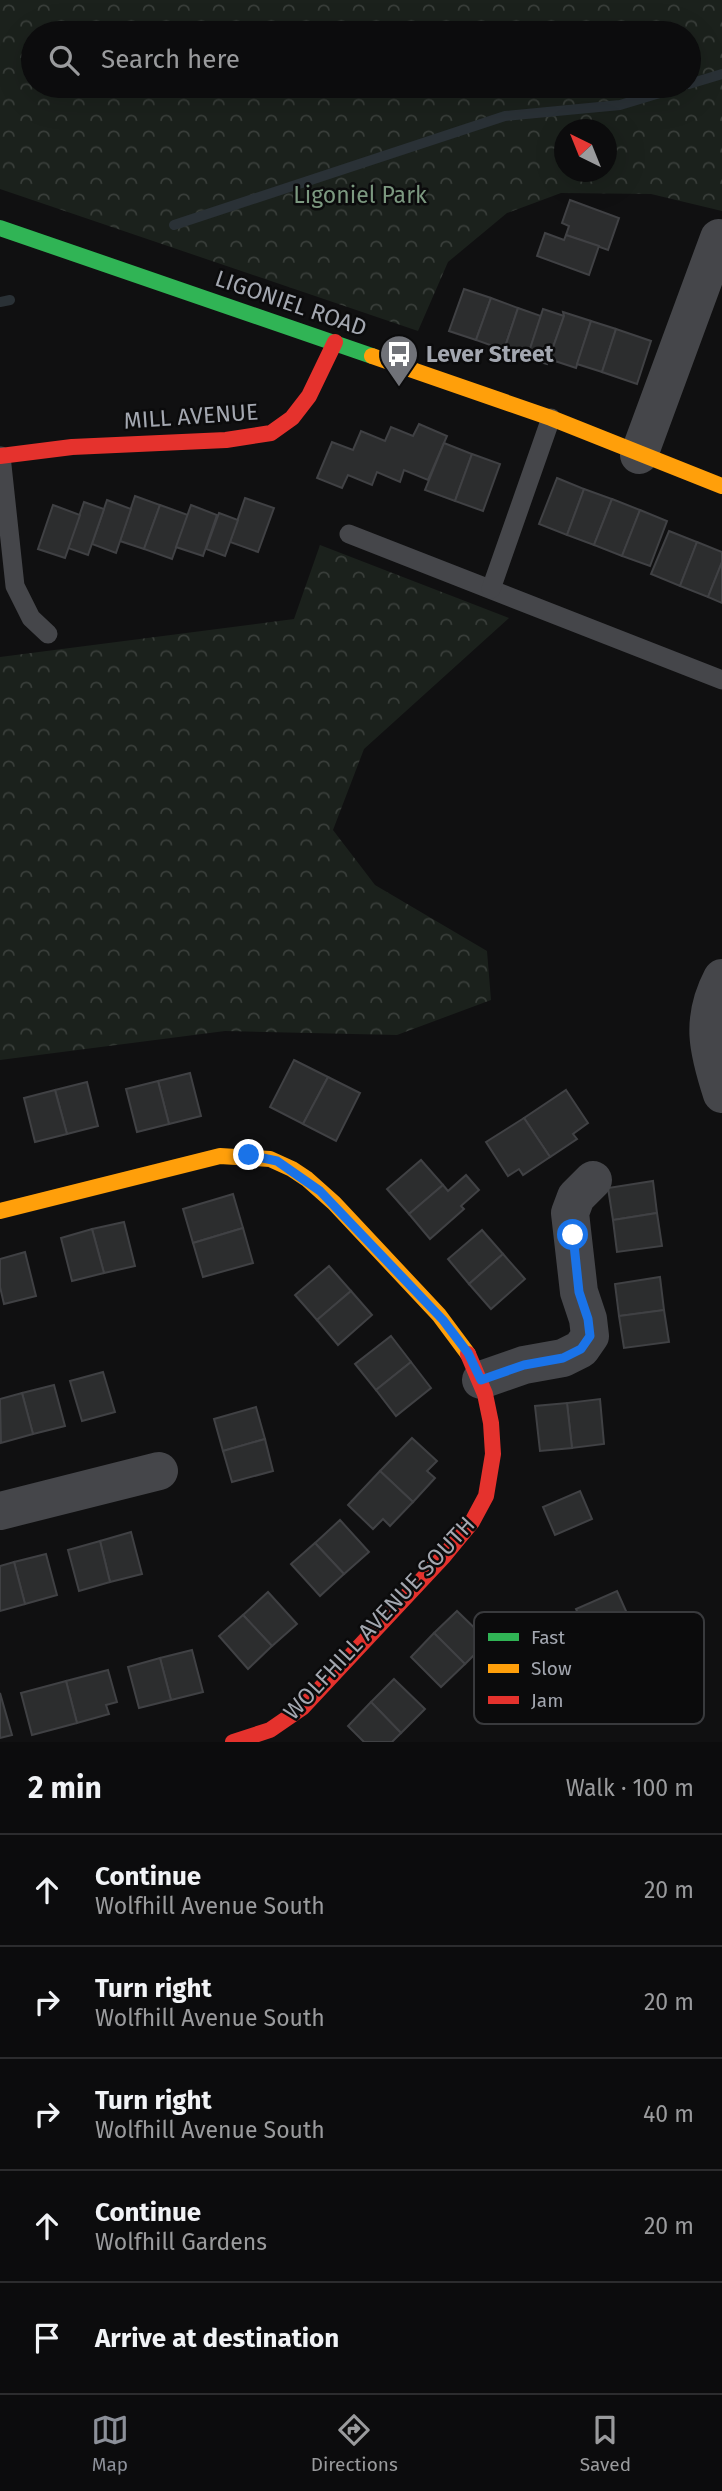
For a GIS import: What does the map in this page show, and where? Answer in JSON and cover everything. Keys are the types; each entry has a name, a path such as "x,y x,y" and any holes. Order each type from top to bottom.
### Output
{"street":[{"name":"LIGONIEL ROAD","path":"0,228 551,418 722,486"},
{"path":"639,455 719,238"},
{"name":"MILL AVENUE","path":"1,456 72,447 226,440 271,433 292,418 309,396 335,342"},
{"path":"722,978 710,1005 708,1029 711,1059 722,1094"},
{"name":"WOLFHILL AVENUE SOUTH","path":"0,1211 220,1156 249,1155 277,1161 302,1176 336,1207 443,1320 468,1353 481,1380 489,1417 492,1473 486,1497 471,1523 302,1708 281,1725 262,1735 233,1742"},
{"path":"481,1380 524,1365 563,1358 581,1349 590,1336 588,1319 579,1292 570,1213 576,1196 593,1180"},
{"path":"0,1511 159,1471"}],"lane":[{"path":"491,589 551,418"},
{"path":"1,456 15,586 31,618 48,634"},
{"path":"349,534 722,680"}],"green space":[{"name":"Ligoniel Park","path":"0,0 722,0 722,211 651,194 561,193 507,213 448,262 418,331 0,189"},
{"path":"320,545 509,618 364,749 333,830 375,885 487,951 491,1000 397,1035 225,1031 0,1060 0,657 294,619"}],"building":[{"path":"570,200 619,218 608,250 566,235 569,226 562,223"},
{"path":"545,233 564,240 566,235 599,246 589,275 537,256"},
{"path":"464,289 491,298 476,340 449,331"},
{"path":"491,298 518,308 504,350 476,340"},
{"path":"518,308 541,316 527,358 504,350"},
{"path":"543,309 564,316 547,364 527,358"},
{"path":"563,312 591,321 576,368 549,359 564,316"},
{"path":"591,321 616,329 602,372 577,364"},
{"path":"616,329 651,341 637,384 602,372"},
{"path":"419,424 447,436 428,480 404,470 400,482 377,472 372,485 348,475 342,488 317,478 332,442 353,450 361,431 385,441 391,427 413,436"},
{"path":"444,443 472,454 455,501 425,490"},
{"path":"472,454 500,464 483,511 455,501"},
{"path":"557,478 584,489 567,535 539,524"},
{"path":"584,489 612,499 594,545 567,535"},
{"path":"135,496 160,505 144,549 120,541"},
{"path":"245,498 274,508 258,552 230,542"},
{"path":"612,499 640,510 622,556 594,545"},
{"path":"107,500 131,509 116,553 92,544"},
{"path":"84,502 104,509 88,555 68,548"},
{"path":"53,505 80,515 65,558 38,549"},
{"path":"160,505 188,515 172,559 144,549"},
{"path":"191,505 217,515 203,556 176,547"},
{"path":"640,510 667,521 650,566 622,556"},
{"path":"219,513 238,520 225,556 206,549"},
{"path":"669,531 697,542 680,586 651,574"},
{"path":"697,542 722,552 722,562 708,597 680,586"},
{"path":"722,562 722,603 708,597"},
{"path":"294,1060 328,1077 303,1124 270,1107"},
{"path":"190,1073 201,1116 169,1124 158,1081"},
{"path":"328,1077 360,1093 336,1141 303,1124"},
{"path":"158,1081 169,1124 137,1132 126,1089"},
{"path":"87,1082 98,1126 67,1134 55,1090"},
{"path":"55,1090 67,1134 35,1142 24,1098"},
{"path":"566,1090 588,1123 573,1134 577,1139 550,1157 524,1118"},
{"path":"524,1118 550,1157 523,1175 519,1169 508,1176 486,1142"},
{"path":"421,1160 443,1185 409,1214 387,1189"},
{"path":"466,1175 479,1190 461,1206 464,1209 430,1239 409,1214 443,1185 448,1191"},
{"path":"653,1181 657,1213 613,1220 608,1188"},
{"path":"233,1194 243,1228 193,1243 183,1209"},
{"path":"657,1213 662,1246 617,1252 613,1220"},
{"path":"124,1222 135,1266 104,1273 92,1229"},
{"path":"243,1228 253,1263 203,1277 193,1243"},
{"path":"92,1229 104,1273 72,1281 61,1238"},
{"path":"482,1230 503,1254 469,1284 448,1259"},
{"path":"25,1252 36,1296 4,1304 0,1287 0,1259"},
{"path":"503,1254 525,1279 491,1309 469,1284"},
{"path":"329,1266 351,1291 317,1320 295,1295"},
{"path":"660,1277 664,1310 619,1316 615,1284"},
{"path":"351,1291 372,1315 338,1345 317,1320"},
{"path":"664,1310 669,1342 624,1348 619,1316"},
{"path":"391,1336 411,1362 376,1390 355,1364"},
{"path":"411,1362 431,1388 396,1416 376,1390"},
{"path":"103,1372 115,1412 82,1421 70,1381"},
{"path":"54,1385 65,1426 33,1434 22,1393"},
{"path":"22,1393 33,1434 1,1443 0,1399"},
{"path":"600,1399 604,1444 572,1448 567,1403"},
{"path":"567,1403 572,1448 540,1451 535,1406"},
{"path":"256,1407 265,1439 223,1451 214,1419"},
{"path":"412,1438 437,1461 427,1471 435,1478 413,1502 380,1471"},
{"path":"265,1439 273,1471 232,1482 223,1451"},
{"path":"380,1471 413,1502 390,1526 383,1519 373,1529 348,1505"},
{"path":"580,1491 592,1519 555,1535 543,1507"},
{"path":"340,1520 369,1552 344,1574 315,1543"},
{"path":"131,1532 142,1574 110,1582 100,1541"},
{"path":"100,1541 110,1582 79,1591 68,1550"},
{"path":"315,1543 344,1574 320,1596 291,1564"},
{"path":"46,1554 57,1595 25,1604 14,1562"},
{"path":"14,1562 25,1604 0,1611 0,1566"},
{"path":"617,1591 626,1612 577,1612 576,1609"},
{"path":"268,1592 297,1624 272,1646 243,1615"},
{"path":"457,1611 474,1627 474,1655 465,1664 434,1633"},
{"path":"243,1615 272,1646 248,1669 219,1636"},
{"path":"434,1633 465,1664 441,1687 411,1657"},
{"path":"192,1650 203,1692 171,1700 160,1658"},
{"path":"160,1658 171,1700 139,1708 128,1667"},
{"path":"108,1670 117,1702 106,1705 109,1714 77,1723 66,1681"},
{"path":"394,1679 425,1709 401,1733 371,1702"},
{"path":"66,1681 77,1723 32,1735 21,1693"},
{"path":"0,1693 12,1735 0,1738"},
{"path":"371,1702 401,1733 392,1742 364,1742 348,1726"}],"waterway":[{"path":"701,80 722,74"},
{"path":"174,225 505,116 620,105 643,98"},
{"path":"0,302 10,300"}],"traffic: fast":[{"path":"0,228 372,356"}],"traffic: slow":[{"path":"372,356 551,418 722,486"},
{"path":"0,1211 220,1156 270,1159 307,1179 334,1203 439,1315 468,1354"}],"traffic: jam":[{"path":"0,456 72,447 226,440 271,433 292,418 309,396 335,342"},
{"path":"233,1742 270,1730 302,1708 444,1556 472,1522 486,1496 493,1454 491,1423 485,1394 468,1354"}],"place":[{"name":"Lever Street","path":"399,388"}],"route":[{"path":"249,1155 277,1161 320,1191 443,1320 468,1353 481,1380 524,1365 563,1358 581,1349 590,1336 588,1319 579,1292 573,1235"}]}
